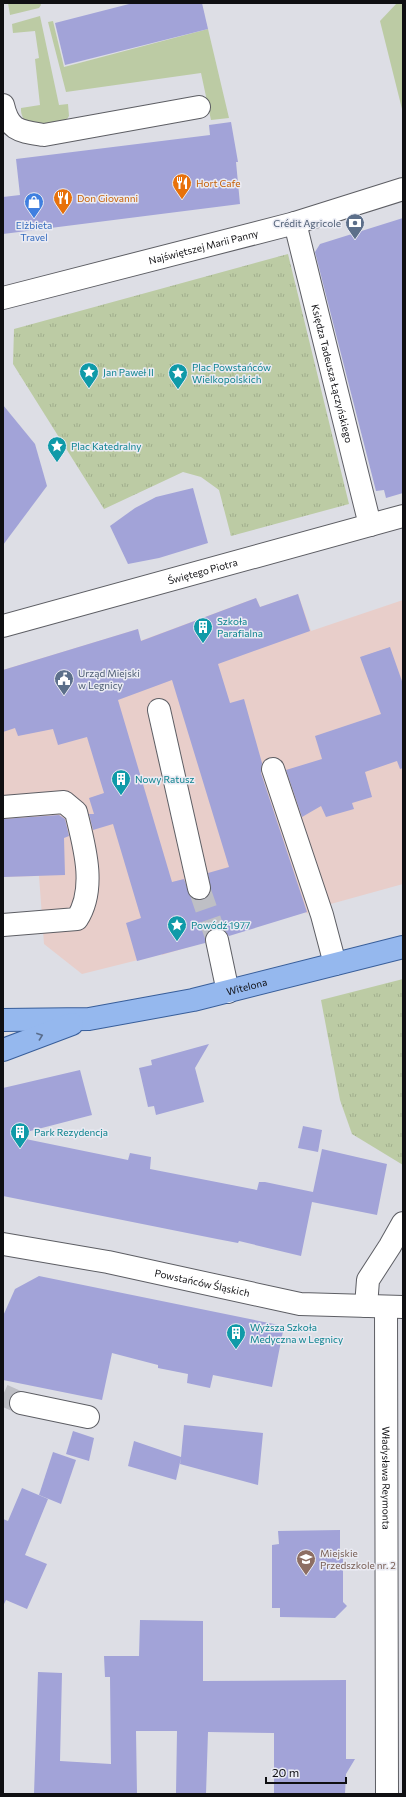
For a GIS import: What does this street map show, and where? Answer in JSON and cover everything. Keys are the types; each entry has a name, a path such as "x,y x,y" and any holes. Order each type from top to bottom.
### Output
{"main road":[{"name":"Witelona","path":"3,1050 89,1019 228,992 403,947"},
{"name":"Witelona","path":"3,1020 89,1019"}],"street":[{"path":"3,105 6,120 13,126 24,132 44,134 199,107"},
{"name":"Najświętszej Marii Panny","path":"3,298 295,223 403,189"},
{"name":"Księdza Tadeusza Łączyńskiego","path":"295,223 370,524"},
{"name":"Świętego Piotra","path":"3,626 403,516"},
{"path":"158,710 199,888"},
{"path":"273,769 322,915 335,964"},
{"path":"3,807 64,802 76,812 83,842 87,880 86,900 77,919 3,925"},
{"path":"217,940 228,992"},
{"name":"Władysława Reymonta","path":"387,1794 385,1307 368,1280 403,1223"},
{"name":"Powstańców Śląskich","path":"3,1244 108,1262 300,1304 385,1307"},
{"path":"21,1403 88,1417"}],"shaded area":[{"path":"298,594 311,631 403,600 403,884 327,905 308,912 308,914 305,912 162,955 82,974 44,944 39,876 3,877 3,670 138,629 140,641 256,598 260,607"}],"green space":[{"path":"8,3 40,3 41,5 39,8 10,15"},
{"path":"397,3 403,3 403,113 380,21"},
{"path":"40,16 59,105 68,104 69,116 65,122 45,125 31,124 25,121 22,116 21,108 40,105 35,59 39,58 35,31 13,33 12,24"},
{"path":"53,21 64,67 208,29 229,118 211,120 201,73 66,92 48,22"},
{"name":"Plac Powstańców Wielkopolskich","path":"288,254 349,504 231,536 219,490 201,477 183,472 104,509 13,364 14,329"},
{"path":"403,979 403,1165 352,1134 340,1100 321,1000"}],"building":[{"path":"133,3 202,3 208,29 65,65 55,23"},
{"path":"231,122 238,162 236,162 240,204 3,234 3,197 20,195 16,159 210,135 209,125"},
{"path":"403,218 403,493 386,498 384,490 376,491 315,252 320,244"},
{"path":"3,405 35,444 47,486 3,545"},
{"path":"193,488 208,543 159,558 128,564 110,526 135,508 156,497"},
{"path":"298,594 310,631 218,664 230,703 244,699 262,763 261,773 307,912 229,936 221,928 214,928 208,931 205,936 205,943 137,961 126,923 141,918 113,824 93,830 89,814 94,814 89,798 104,793 87,737 58,745 53,729 18,736 15,728 3,732 3,670 138,629 141,641 256,598 260,607","holes":["172,680 229,867 208,873 211,891 207,897 201,900 195,900 190,896 184,879 172,882 118,700"]},
{"path":"390,647 403,684 403,768 400,769 397,761 365,772 372,797 352,803 354,809 326,817 321,806 302,817 286,770 322,759 315,736 381,714 360,657"},
{"path":"59,815 65,819 69,836 64,838 65,875 3,877 3,819"},
{"path":"209,1044 195,1068 204,1102 156,1115 154,1106 148,1107 139,1068 152,1065 151,1060"},
{"path":"80,1070 92,1115 11,1136 128,1160 130,1153 151,1157 150,1169 257,1190 259,1182 265,1182 313,1192 322,1149 387,1164 377,1215 312,1202 301,1256 239,1241 238,1243 217,1239 3,1196 3,1088"},
{"path":"303,1126 322,1130 318,1152 298,1148"},
{"path":"39,1276 284,1326 272,1387 213,1375 210,1388 187,1383 188,1374 158,1368 158,1365 112,1353 102,1400 3,1380 3,1316 15,1289"},
{"path":"184,1425 263,1433 258,1485 180,1464 181,1458 176,1480 128,1466 134,1441 181,1457"},
{"path":"73,1431 94,1438 89,1461 66,1454"},
{"path":"53,1452 76,1460 61,1504 39,1495"},
{"path":"22,1488 48,1499 25,1555 47,1564 27,1609 6,1600 3,1606 3,1519 8,1521"},
{"name":"Miejskie Przedszkole nr. 2","path":"340,1530 340,1551 343,1551 343,1602 347,1606 335,1618 280,1617 280,1608 272,1608 272,1545 279,1544 278,1531"},
{"path":"140,1620 203,1621 203,1681 346,1680 346,1759 355,1759 346,1774 345,1794 274,1794 274,1733 208,1732 206,1794 176,1794 177,1731 136,1731 137,1794 34,1794 38,1672 62,1673 60,1761 111,1764 110,1677 105,1677 104,1656 139,1656"}],"tunnel":[{"path":"199,888 217,940"},
{"path":"3,1395 21,1403"}],"place":[{"name":"Hort Cafe","path":"182,200"},
{"name":"Don Giovanni","path":"63,215"},
{"name":"Elżbieta Travel","path":"34,219"},
{"name":"Crédit Agricole","path":"355,240"},
{"name":"Jan Paweł II","path":"89,389"},
{"name":"Plac Powstańców Wielkopolskich","path":"178,390"},
{"name":"Plac Katedralny","path":"57,463"},
{"name":"Szkoła Parafialna","path":"203,644"},
{"name":"Urząd Miejski w Legnicy","path":"64,696"},
{"name":"Nowy Ratusz","path":"121,796"},
{"name":"Powódź 1977","path":"177,942"},
{"name":"Park Rezydencja","path":"20,1149"},
{"name":"Wyższa Szkoła Medyczna w Legnicy","path":"236,1350"},
{"name":"Miejskie Przedszkole nr. 2","path":"306,1576"}]}
